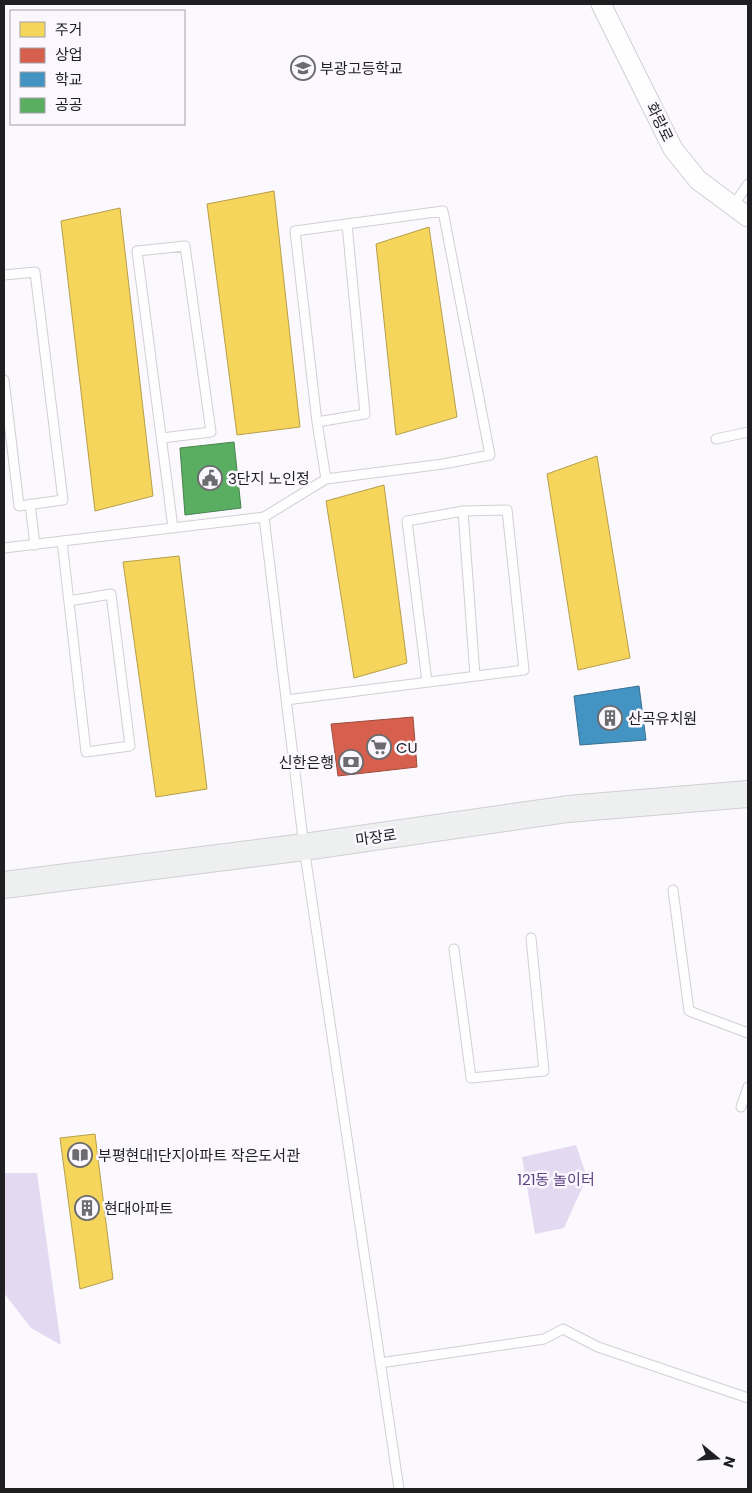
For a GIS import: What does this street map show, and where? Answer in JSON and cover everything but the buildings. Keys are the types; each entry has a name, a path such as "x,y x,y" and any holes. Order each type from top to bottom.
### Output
{"main road":[{"name":"마장로","path":"4,885 304,847 568,809 748,794"}],"street":[{"name":"화랑로","path":"601,4 673,149 698,180 741,211"}],"lane":[{"path":"741,211 748,184"},
{"path":"4,548 264,517 326,479 443,464 490,455 443,211 295,231 317,422 326,479"},
{"path":"317,422 365,414 347,224"},
{"path":"162,438 211,432 185,246 137,251 174,528"},
{"path":"4,275 35,272 63,500 20,506 4,380"},
{"path":"716,439 748,432"},
{"path":"30,504 35,545"},
{"path":"286,700 524,670 507,510 463,511 407,521 427,682"},
{"path":"463,511 475,676"},
{"path":"264,517 304,847 399,1489"},
{"path":"62,541 86,752 130,746 112,594 69,601"},
{"path":"673,890 689,1011 748,1033"},
{"path":"454,949 470,1078 544,1071 531,938"},
{"path":"741,1107 748,1087"},
{"path":"380,1363 544,1339 563,1329 598,1347 748,1398"}],"green space":[{"name":"121동 놀이터","path":"576,1145 587,1177 564,1228 535,1234 522,1157"},
{"path":"4,1173 37,1173 61,1345 31,1328 4,1293"}],"place":[{"name":"부광고등학교","path":"303,68"},
{"name":"3단지 노인정","path":"210,478"},
{"name":"산곡유치원","path":"610,718"},
{"name":"CU","path":"379,747"},
{"name":"신한은행","path":"351,762"},
{"name":"부평현대1단지아파트 작은도서관","path":"80,1155"},
{"name":"현대아파트","path":"87,1208"}]}
